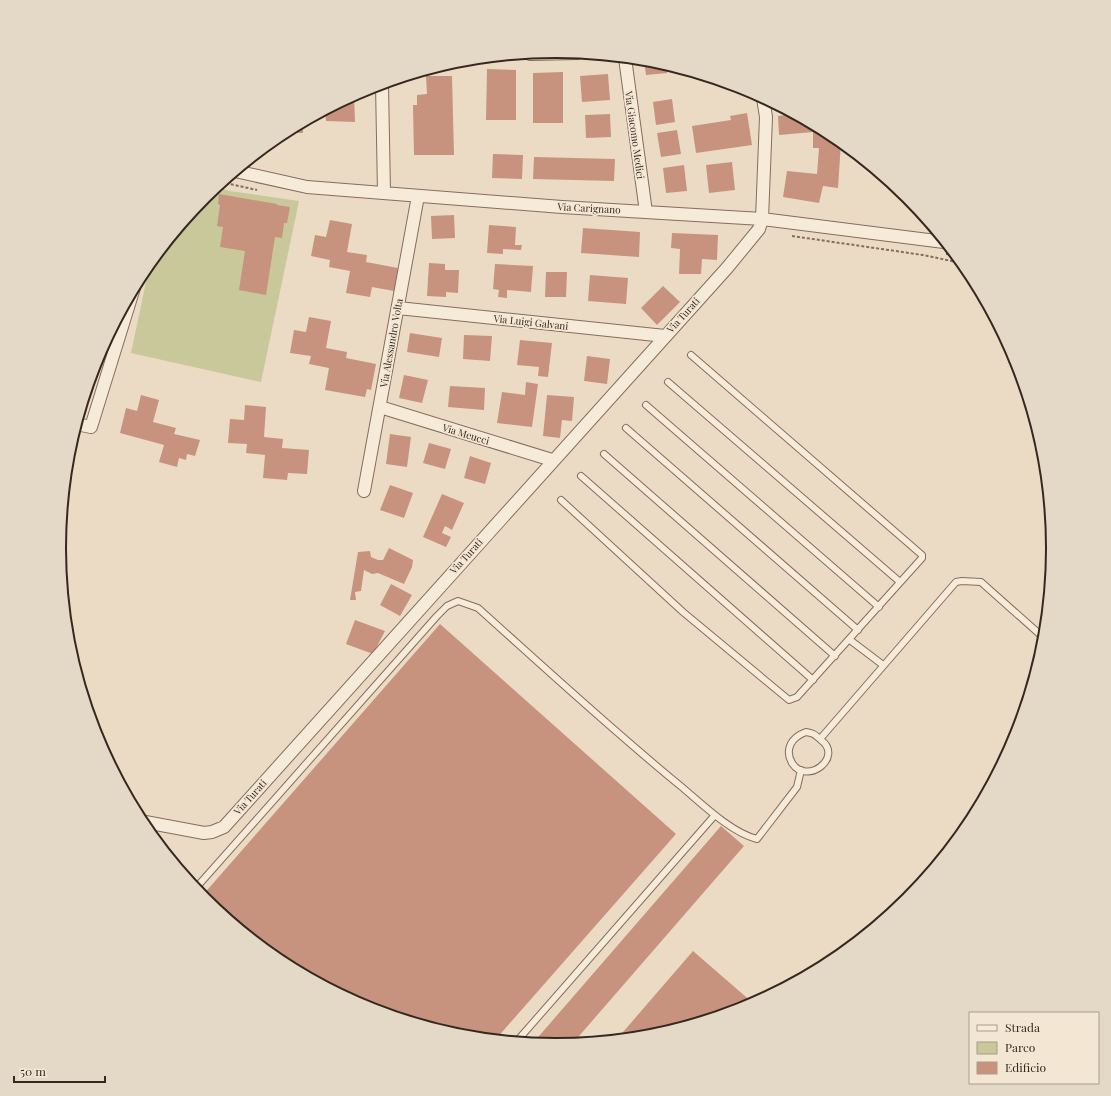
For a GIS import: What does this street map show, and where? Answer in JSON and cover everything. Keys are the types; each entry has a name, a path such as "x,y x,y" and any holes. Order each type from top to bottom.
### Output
{"street":[{"name":"Via Giacomo Medici","path":"626,63 646,212"},
{"path":"382,90 384,193"},
{"path":"762,219 766,117 764,105"},
{"name":"Via Carignano","path":"241,172 307,187 762,219 937,241"},
{"name":"Via Alessandro Volta","path":"364,491 418,196"},
{"name":"Via Turati","path":"150,823 204,833 212,832 224,827 552,460 665,336 759,229 762,219"},
{"name":"Via Luigi Galvani","path":"398,308 665,336"},
{"path":"81,425 91,426 127,310"},
{"name":"Via Meucci","path":"380,407 552,460"}],"lane":[{"path":"561,500 683,612 789,700 797,697 850,640 922,558 922,554 691,355"},
{"path":"668,382 900,582"},
{"path":"646,405 879,607"},
{"path":"626,428 858,630"},
{"path":"604,454 835,656"},
{"path":"581,476 812,680"},
{"path":"820,739 952,586 962,581 981,582 1038,632"},
{"path":"199,884 437,616 447,606 458,601 478,608 661,770 715,815 748,837 757,839 797,787 801,770"},
{"path":"850,640 884,665"},
{"path":"806,732 814,733 820,739 826,743 828,751 827,759 823,766 808,772 801,770 794,765 789,758 789,749 792,741 798,735 806,732"},
{"path":"521,1037 715,815"}],"path":[{"path":"787,235 923,255 952,261"}],"green space":[{"path":"223,189 299,201 261,382 131,353 147,278 187,225"}],"building":[{"path":"645,66 667,71 667,73 646,75"},
{"path":"487,69 516,70 516,120 486,120"},
{"path":"563,72 563,123 533,123 533,73"},
{"path":"608,74 610,100 582,102 580,76"},
{"path":"426,76 452,76 454,155 414,155 413,105 417,105 417,95 427,94"},
{"path":"672,99 675,122 656,125 653,102"},
{"path":"354,102 355,122 326,121 326,116"},
{"path":"747,113 752,145 696,153 692,126 731,120 730,116"},
{"path":"610,114 611,137 586,138 585,115"},
{"path":"784,115 800,124 828,141 841,150 838,188 823,186 819,203 783,197 787,171 817,174 819,148 813,148 813,132 779,135 778,116"},
{"path":"303,129 303,133 296,133"},
{"path":"677,130 681,154 661,157 657,133"},
{"path":"493,154 523,155 522,179 492,178"},
{"path":"534,157 615,159 614,181 533,179"},
{"path":"732,162 735,190 709,193 706,165"},
{"path":"684,165 687,191 666,193 663,168"},
{"path":"219,194 290,207 287,223 284,223 282,238 275,237 266,295 239,290 245,251 220,247 223,227 217,226 220,205 218,204"},
{"path":"454,215 455,238 432,239 431,216"},
{"path":"330,220 352,224 347,252 367,255 366,262 398,268 394,291 372,287 370,297 346,293 350,271 329,267 330,260 311,256 315,235 326,237"},
{"path":"489,225 516,227 515,245 522,245 521,250 503,249 503,254 487,253"},
{"path":"583,228 640,232 639,257 581,253"},
{"path":"672,233 718,235 717,260 702,259 701,274 679,274 680,249 671,248"},
{"path":"429,263 445,264 445,270 459,270 458,293 446,292 446,297 427,296"},
{"path":"495,264 533,266 531,292 507,290 507,298 498,297 499,290 493,289"},
{"path":"546,272 567,272 566,297 545,297"},
{"path":"590,275 628,278 626,304 588,301"},
{"path":"663,286 680,302 657,325 641,308"},
{"path":"309,317 331,321 326,348 347,352 346,358 376,364 371,390 367,389 365,397 325,390 329,368 309,364 311,356 290,353 294,330 306,332"},
{"path":"410,333 442,338 439,357 407,352"},
{"path":"464,335 492,336 490,361 463,359"},
{"path":"520,340 552,343 548,377 538,376 539,367 517,365"},
{"path":"587,356 610,359 607,384 584,381"},
{"path":"404,375 428,380 422,403 399,398"},
{"path":"526,382 538,384 532,427 497,423 502,392 525,395"},
{"path":"450,386 485,388 484,410 448,407"},
{"path":"141,395 159,400 153,422 176,428 174,434 200,440 195,456 187,454 186,460 179,458 177,467 159,462 164,445 120,433 126,408 137,411"},
{"path":"547,395 574,397 572,421 562,420 560,438 543,436"},
{"path":"245,405 266,407 264,437 283,439 282,448 309,450 307,474 288,473 287,480 263,478 265,455 246,453 247,444 228,443 230,419 244,420"},
{"path":"390,434 411,437 407,467 386,464"},
{"path":"429,443 451,449 445,469 423,463"},
{"path":"470,456 491,463 485,484 464,478"},
{"path":"390,485 413,493 404,518 380,510"},
{"path":"442,494 464,503 452,530 445,526 442,533 451,537 446,547 423,537"},
{"path":"389,548 413,560 412,567 404,584 378,573 372,574 364,570 361,591 355,592 356,600 350,600 358,552 370,551 371,557 378,560 383,560"},
{"path":"391,584 412,595 400,616 380,605"},
{"path":"355,620 385,631 373,654 346,644"},
{"path":"440,624 676,834 500,1035 460,1029 398,1012 368,1001 339,987 310,972 257,937 206,891"},
{"path":"721,826 744,846 578,1037 538,1037"},
{"path":"693,951 748,999 713,1012 682,1021 651,1029 622,1034"}]}
